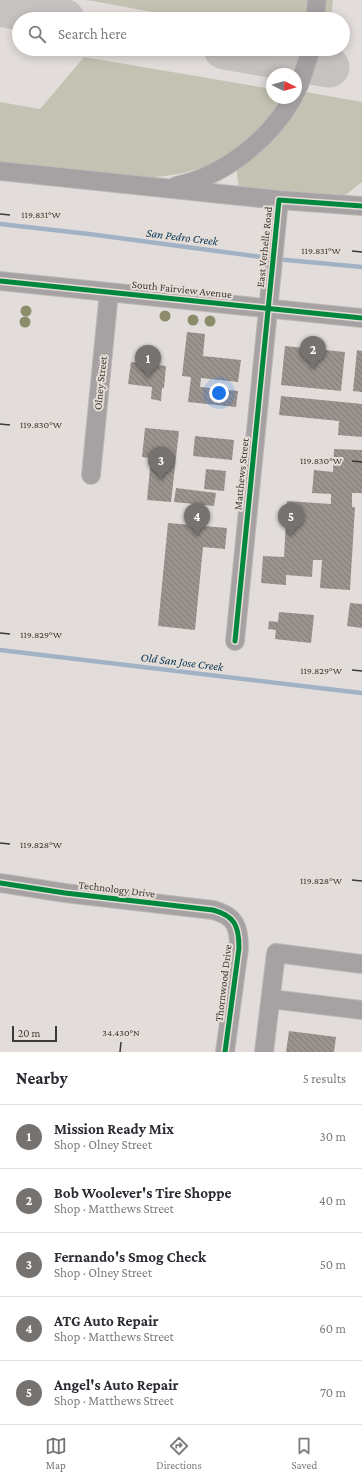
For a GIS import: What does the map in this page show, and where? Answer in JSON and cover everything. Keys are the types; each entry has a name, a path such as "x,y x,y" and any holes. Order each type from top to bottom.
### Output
{"street":[{"path":"316,12 317,0"},
{"path":"302,77 309,56"},
{"path":"168,188 189,184 234,161 248,151 279,118 289,104"},
{"path":"0,171 279,200"},
{"name":"East Verhelle Road","path":"268,308 279,200 362,206"},
{"name":"South Fairview Avenue","path":"0,281 362,318"},
{"name":"Olney Street","path":"91,475 109,292"},
{"name":"Matthews Street","path":"235,641 268,308"},
{"name":"Technology Drive","path":"0,883 64,893 213,910 230,918"},
{"name":"Thornwood Drive","path":"225,1052 239,948 239,934 235,923 230,918"},
{"path":"264,1052 276,953 362,964"},
{"path":"271,999 362,1010"}],"shaded area":[{"path":"87,0 308,0 307,12 153,12"},
{"path":"322,0 333,0 332,12 321,12"},
{"path":"84,57 266,88 266,104 279,104 251,137 229,155 207,166 194,170 169,176 157,177 0,163 0,102 40,109"},
{"path":"306,92 362,102 362,182 343,197 239,189 237,169 295,104 302,104 302,96"}],"building":[{"path":"187,332 205,334 203,356 241,360 238,382 201,378 200,387 238,391 236,407 188,402 191,377 182,376"},
{"path":"285,346 345,352 341,391 281,385"},
{"path":"357,350 362,351 362,392 353,391"},
{"path":"131,362 166,366 161,401 151,399 152,387 128,384"},
{"path":"281,396 362,404 362,437 338,435 339,421 279,415"},
{"path":"145,428 179,431 171,502 147,500 151,458 142,457"},
{"path":"195,436 234,440 232,460 193,456"},
{"path":"334,449 362,450 362,493 352,493 352,507 355,507 350,590 320,588 322,560 313,560 312,577 286,575 286,585 261,583 263,556 284,557 287,501 331,504 331,494 312,493 314,470 333,472"},
{"path":"206,469 226,471 224,491 204,489"},
{"path":"176,488 216,493 214,506 174,502"},
{"path":"168,523 227,528 225,549 203,547 195,630 158,626"},
{"path":"350,603 362,604 362,628 347,626"},
{"path":"279,612 314,615 311,643 275,639 276,630 268,629 269,621 278,622"},
{"path":"289,1031 336,1037 334,1052 286,1052"}],"waterway":[{"name":"San Pedro Creek","path":"0,224 89,234 269,258"},
{"name":"San Pedro Creek","path":"276,259 362,267"},
{"name":"Old San Jose Creek","path":"0,650 362,693"}],"taxiway":[{"path":"0,6 30,12"},
{"path":"265,56 329,67"}],"cycle path":[{"path":"235,641 279,200 362,206"},
{"path":"0,281 362,318"},
{"path":"0,883 65,893 213,910 226,915 231,919 237,928 239,948 225,1052"}],"place":[{"name":"Bob Woolever's Tire Shoppe","path":"313,369"},
{"name":"Mission Ready Mix","path":"148,378"},
{"name":"Fernando's Smog Check","path":"161,480"},
{"name":"ATG Auto Repair","path":"197,536"},
{"name":"Angel's Auto Repair","path":"291,536"}]}
